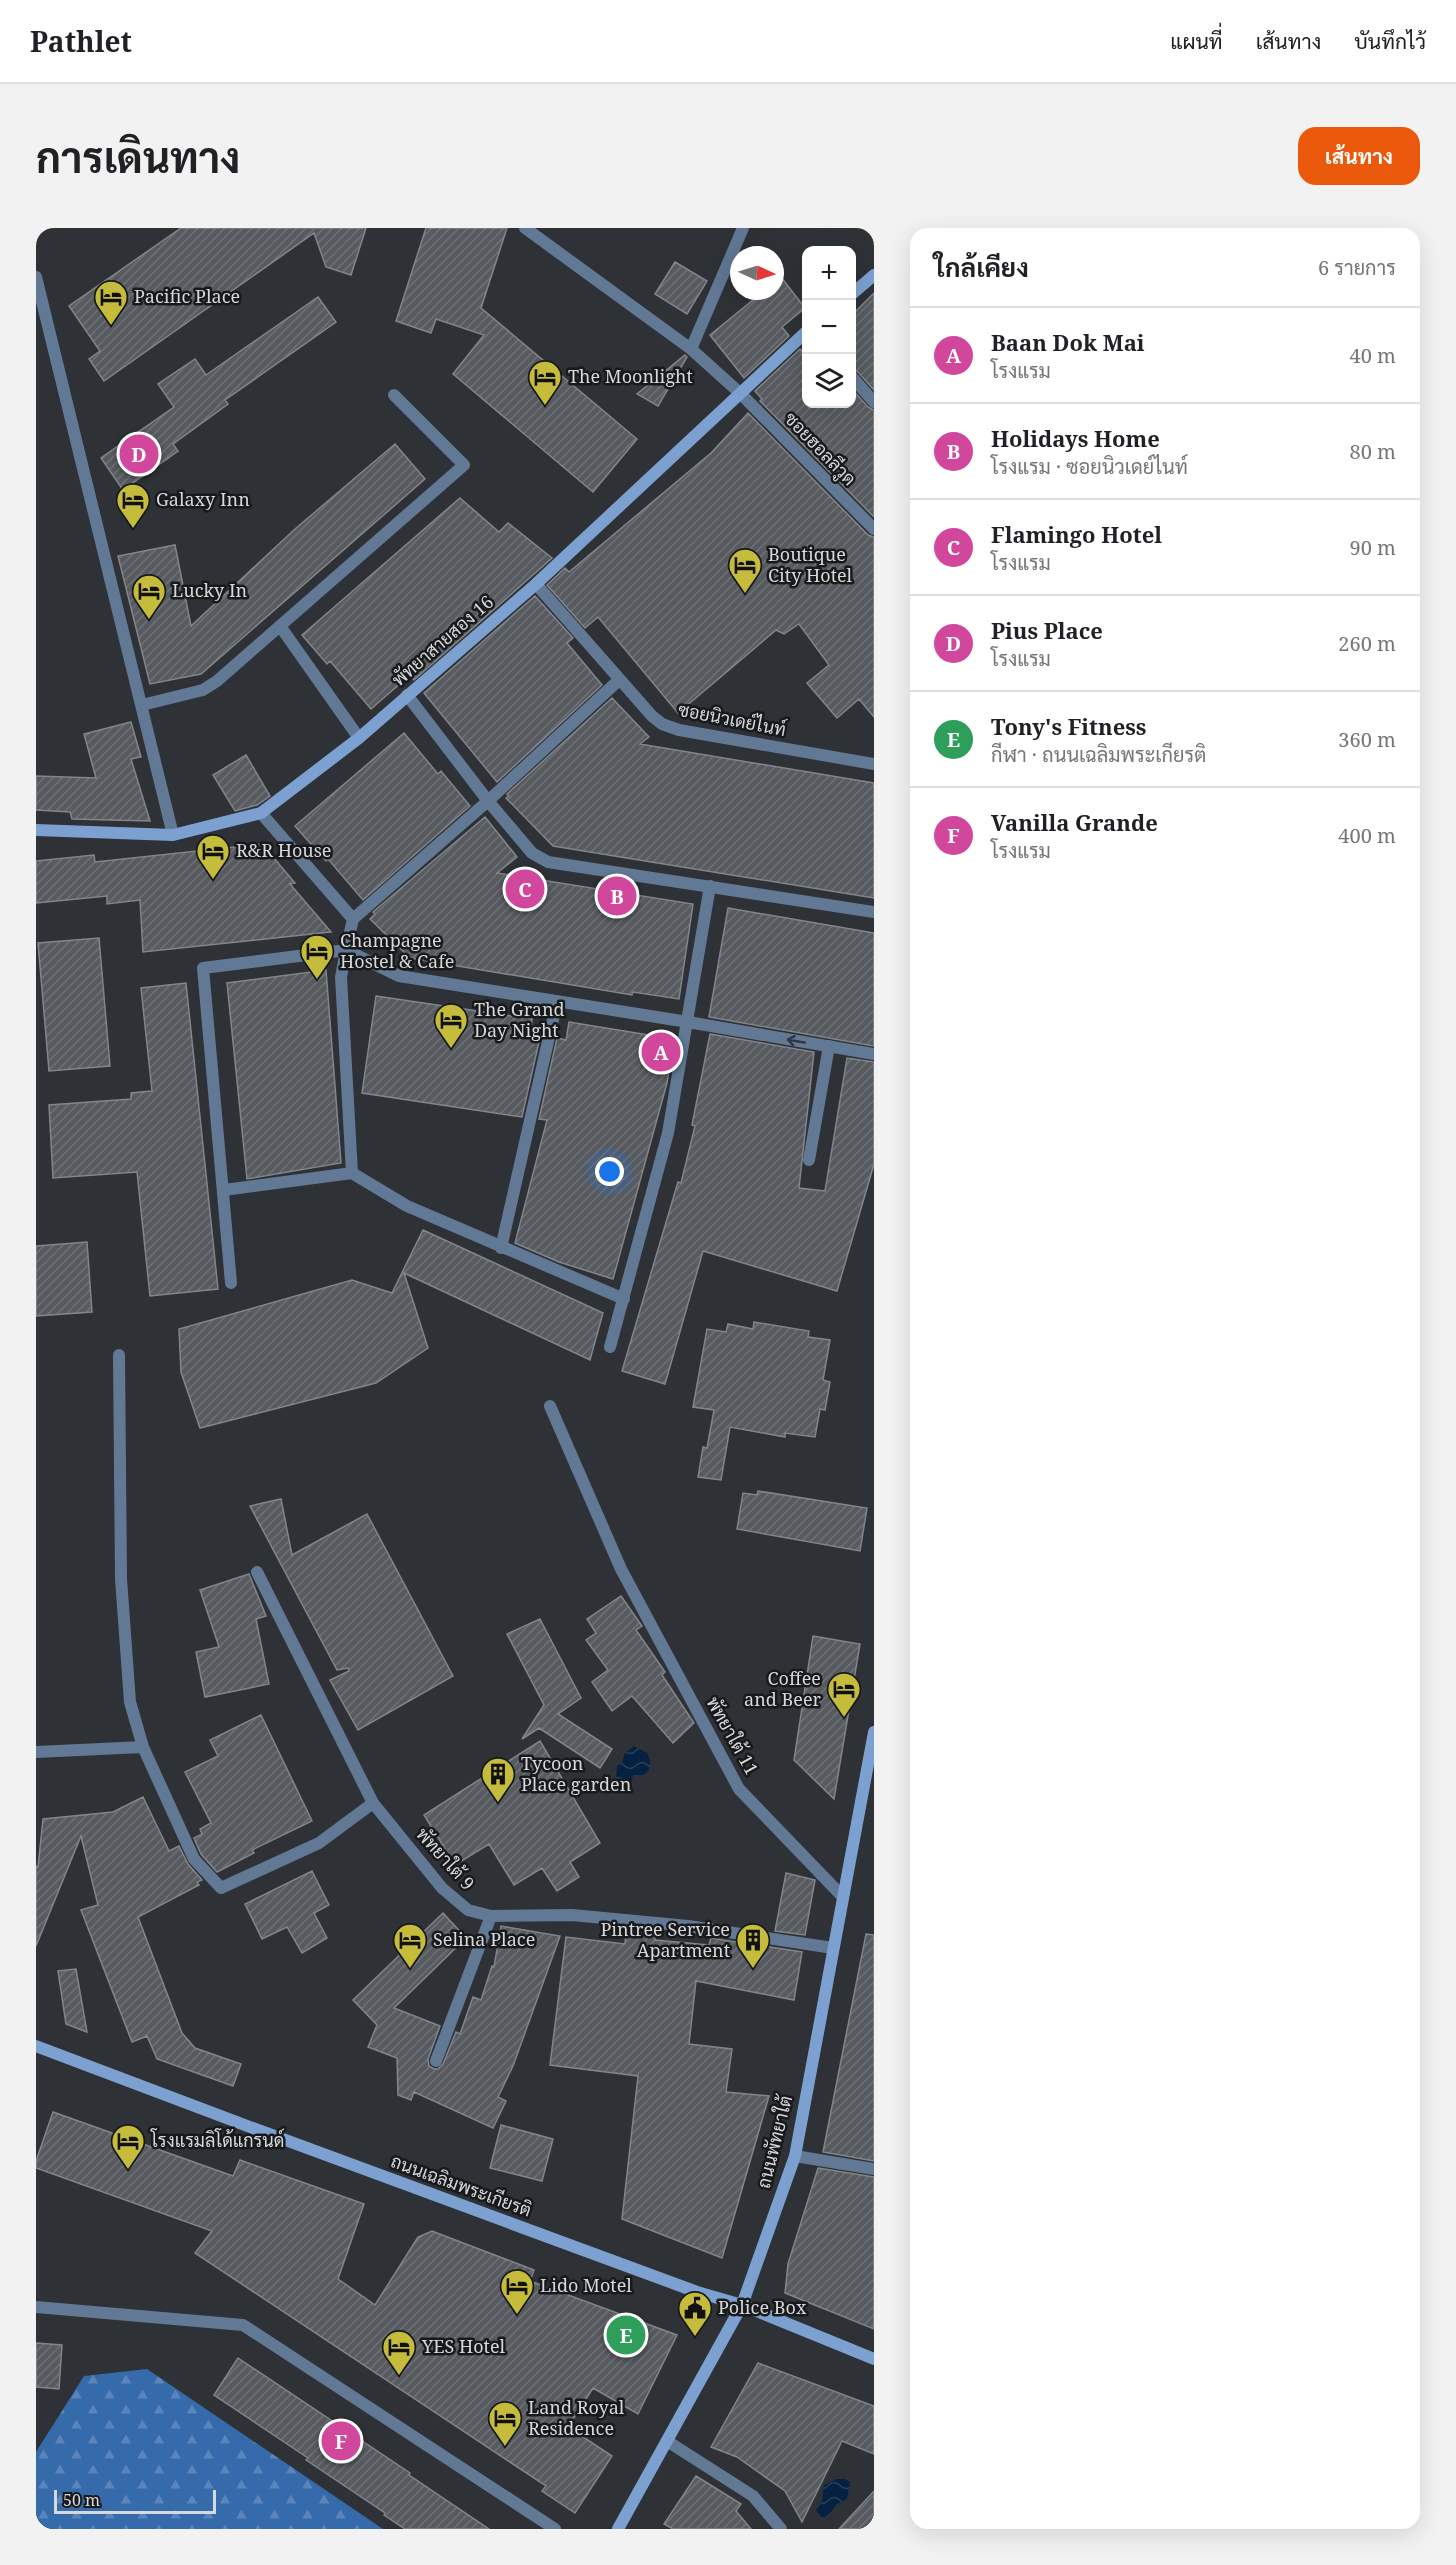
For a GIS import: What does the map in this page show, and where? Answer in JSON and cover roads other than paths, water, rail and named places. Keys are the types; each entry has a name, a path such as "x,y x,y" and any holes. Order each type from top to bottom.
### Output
{"main road":[{"path":"856,291 874,275"},
{"name":"พัทยาสายสอง 16","path":"36,830 173,835 261,813 359,738 536,585 802,337"},
{"name":"ถนนพัทยาใต้","path":"618,2529 742,2305 795,2156 833,1948 870,1769 874,1732"},
{"name":"ถนนเฉลิมพระเกียรติ","path":"36,2046 698,2292 742,2305 874,2359"}],"street":[{"name":"ซอยฮอลลีวูด","path":"525,228 691,349 741,394 874,529"},
{"path":"691,349 742,228"},
{"path":"36,277 173,835"},
{"path":"856,382 874,402"},
{"path":"142,705 203,690 217,681 464,465 394,395"},
{"name":"ซอยนิวเดย์ไนท์","path":"536,585 619,680 662,724 678,730 874,764"},
{"path":"280,626 359,738"},
{"path":"352,1173 341,977 353,918 488,801 619,680"},
{"path":"407,695 488,801 532,853 548,862 874,912"},
{"path":"261,813 353,918"},
{"path":"610,1347 668,1133 710,886"},
{"path":"231,1283 203,968 346,950 399,976 874,1054"},
{"path":"501,1248 557,1002"},
{"path":"809,1160 829,1046"},
{"path":"224,1190 352,1173 407,1206 624,1299"},
{"path":"119,1355 121,1579 130,1702 143,1747 194,1859 221,1888 319,1844 373,1803"},
{"name":"พัทยาใต้ 11","path":"550,1406 621,1569 739,1789 843,1897"},
{"name":"พัทยาใต้ 9","path":"257,1572 373,1803 442,1888 468,1910 491,1916 572,1915 688,1926 833,1948"},
{"path":"36,1752 143,1747"},
{"path":"436,2061 491,1916"},
{"path":"795,2156 874,2169"},
{"path":"36,2307 243,2325 555,2529"},
{"path":"667,2441 753,2496 781,2529"}],"water":[{"path":"634,1746 647,1753 650,1760 649,1770 643,1775 633,1775 631,1785 625,1786 623,1781 616,1779 617,1766 622,1763 625,1753"},
{"path":"837,2479 850,2482 847,2499 837,2504 827,2517 821,2517 816,2510 822,2502 824,2485"}],"place":[{"name":"Pacific Place","path":"111,326"},
{"name":"The Moonlight","path":"545,406"},
{"name":"Pius Place","path":"139,454"},
{"name":"Galaxy Inn","path":"133,529"},
{"name":"Boutique City Hotel","path":"745,594"},
{"name":"Lucky In","path":"149,620"},
{"name":"R&R House","path":"213,880"},
{"name":"Flamingo Hotel","path":"525,889"},
{"name":"Holidays Home","path":"617,896"},
{"name":"Champagne Hostel & Cafe","path":"317,980"},
{"name":"The Grand Day Night","path":"451,1049"},
{"name":"Baan Dok Mai","path":"661,1052"},
{"name":"Coffee and Beer","path":"844,1718"},
{"name":"Tycoon Place garden","path":"498,1803"},
{"name":"Selina Place","path":"410,1969"},
{"name":"Pintree Service Apartment","path":"753,1969"},
{"name":"โรงแรมลิโด้แกรนด์","path":"128,2170"},
{"name":"Lido Motel","path":"517,2315"},
{"name":"Tony's Fitness","path":"626,2335"},
{"name":"Police Box","path":"695,2337"},
{"name":"YES Hotel","path":"399,2376"},
{"name":"Vanilla Grande","path":"341,2441"},
{"name":"Land Royal Residence","path":"505,2447"}]}
